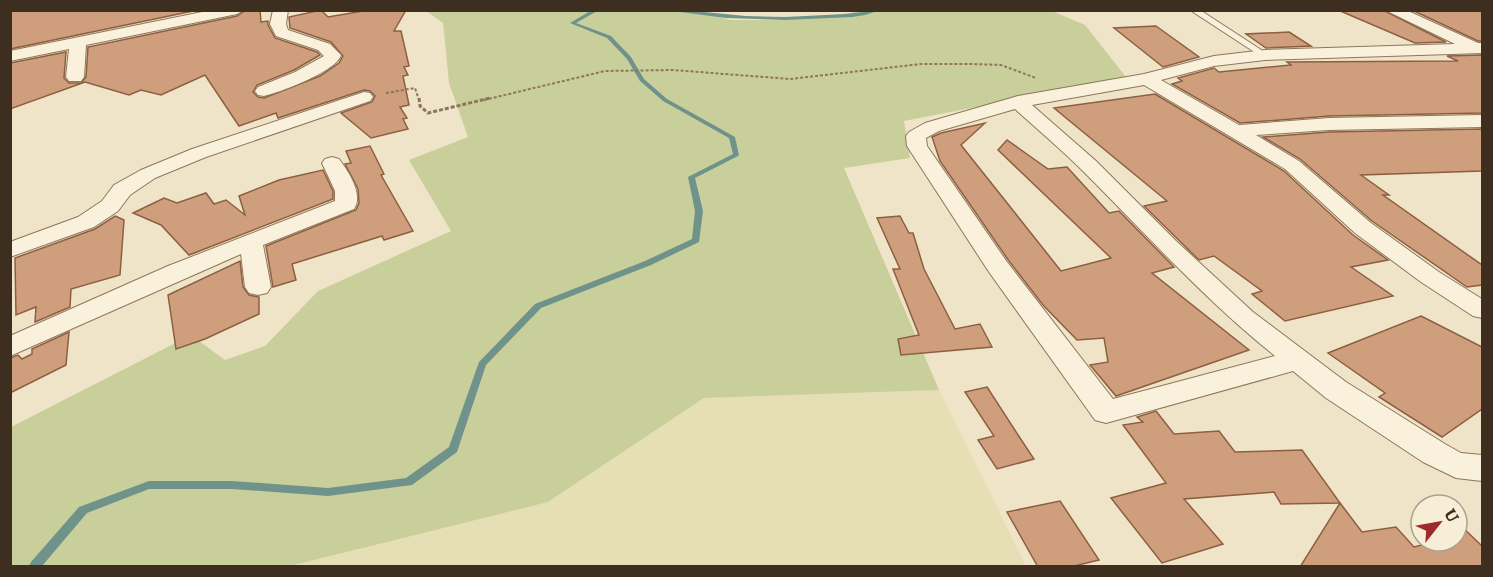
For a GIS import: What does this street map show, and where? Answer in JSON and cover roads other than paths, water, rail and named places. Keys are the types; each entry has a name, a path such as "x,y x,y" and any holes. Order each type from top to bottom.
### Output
{"street":[{"path":"152,10 153,28"},
{"path":"264,91 301,76 332,59 333,55 324,47 282,33 278,24 281,10"},
{"path":"1392,10 1481,48"},
{"path":"10,56 78,44 231,11"},
{"path":"75,77 78,44"},
{"path":"1298,360 1106,412 998,267 917,146 916,136 932,127 1018,102 1147,79 1214,61 1265,55 1481,48"},
{"path":"1147,79 1292,165 1363,228 1430,277 1482,310"},
{"path":"10,250 86,222 110,206 122,190 158,170 199,153 364,97"},
{"path":"1018,102 1089,165 1168,246 1244,318 1336,390 1434,453 1456,465 1482,468"},
{"path":"1238,131 1329,124 1482,121"},
{"path":"10,347 177,271 346,204 346,191 332,163"},
{"path":"251,241 258,287"}],"lane":[{"path":"1194,10 1265,55"}],"waterway":[{"path":"35,566 83,510 149,485 232,485 328,492 408,482 453,449 482,364 538,306 648,263 696,240 699,211 691,177 736,155 732,137 665,100 642,80 629,58 609,37 572,23 597,10"},
{"path":"667,10 765,18 852,15 879,10"}]}
